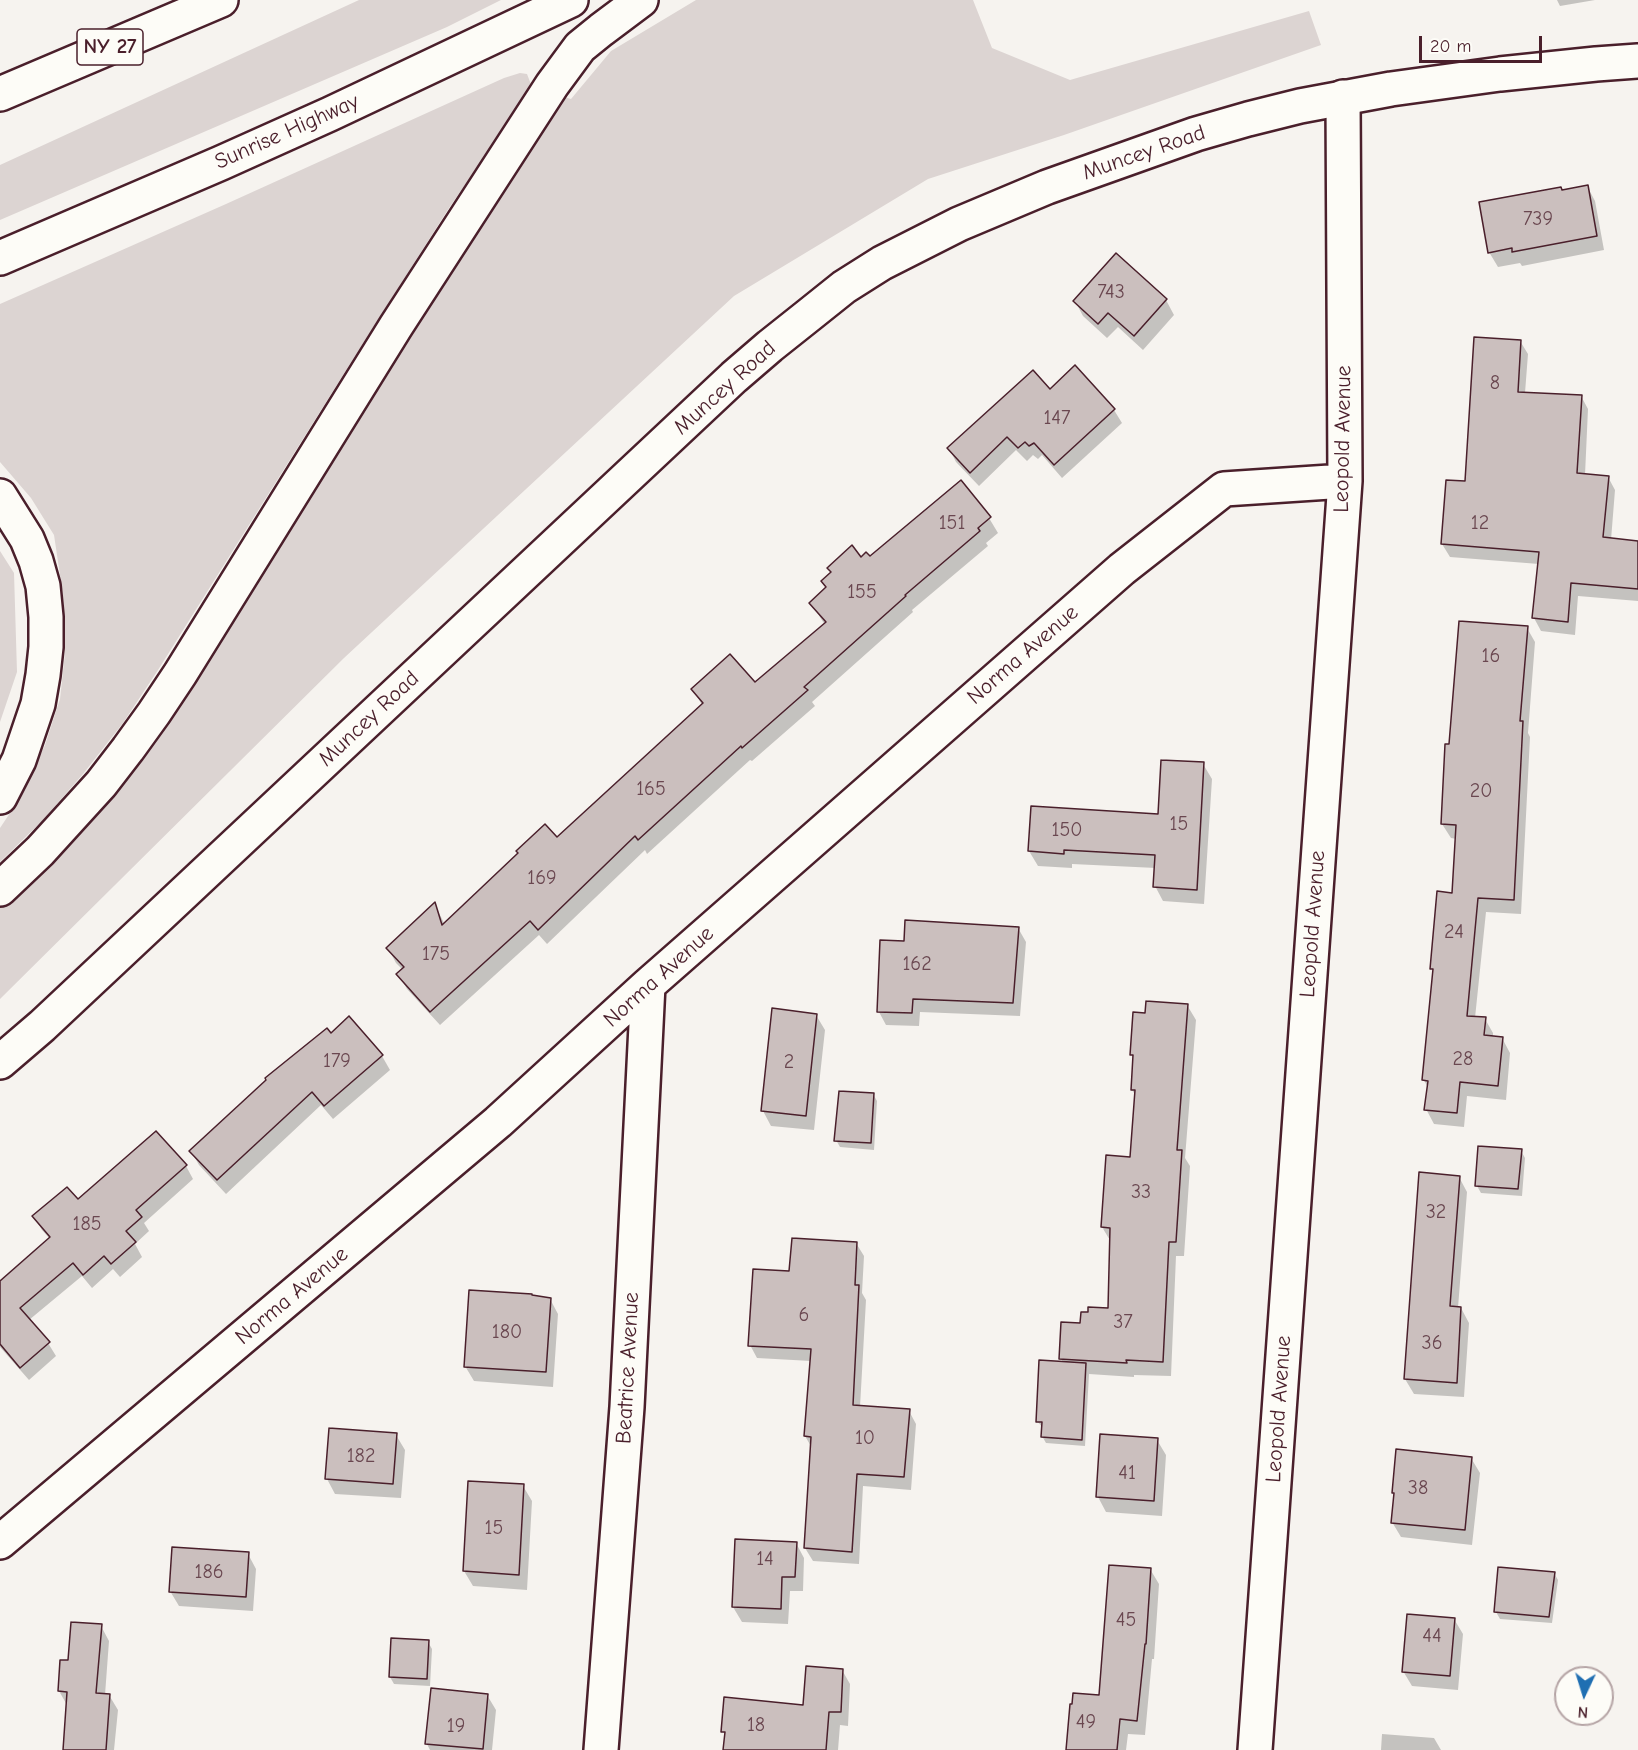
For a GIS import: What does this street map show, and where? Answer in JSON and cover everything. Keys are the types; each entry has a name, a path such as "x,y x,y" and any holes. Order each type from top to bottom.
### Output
{"main road":[{"name":"NY 27","path":"0,94 221,0"},
{"name":"Sunrise Highway","path":"0,258 330,114 571,0"},
{"path":"0,889 40,851 94,792 154,712 180,674 396,326 552,85 580,48 641,0"},
{"name":"Muncey Road","path":"0,1062 51,1018 734,377 844,287 882,263 924,241 1047,187 1196,134 1290,109 1343,97 1500,74 1638,62"},
{"name":"Leopold Avenue","path":"1255,1750 1345,481 1343,97"},
{"name":"Norma Avenue","path":"0,1542 498,1122 648,985 1122,569 1224,489 1345,481"},
{"path":"0,496 27,539 36,561 43,586 46,617 46,647 38,704 19,760 0,797"},
{"name":"Beatrice Avenue","path":"601,1750 627,1407 648,985"}],"shaded area":[{"path":"359,0 501,0 447,27 0,220 0,165"},
{"path":"696,0 973,0 992,48 1070,80 1309,11 1321,45 1064,135 928,179 734,296 344,658 0,999 0,900 73,838 554,94 571,99 611,51"},
{"path":"520,73 527,74 532,87 449,208 158,670 123,723 83,774 42,821 0,862 0,828 20,798 45,745 60,699 65,653 63,595 54,535 31,498 0,462 0,304 504,78"},
{"path":"0,551 14,573 17,672 0,722"}],"building":[{"path":"1588,185 1597,236 1512,252 1512,248 1488,253 1479,202 1561,187 1562,190"},
{"path":"1116,253 1167,299 1134,336 1108,313 1098,324 1073,301"},
{"path":"1474,337 1521,340 1518,392 1582,395 1577,473 1609,476 1603,537 1638,541 1638,589 1571,583 1568,622 1532,618 1539,552 1441,544 1446,480 1465,481"},
{"path":"1075,365 1115,409 1054,465 1034,443 1029,446 1025,442 1018,448 1007,437 970,473 947,448 1033,370 1050,389"},
{"path":"961,480 991,517 978,528 980,531 905,595 804,687 808,690 742,748 741,746 638,840 635,836 538,930 530,921 430,1012 396,974 404,967 386,948 435,902 442,925 518,853 516,851 545,824 557,837 703,703 691,689 730,654 755,682 826,622 809,603 826,587 821,581 831,572 827,568 852,545 861,557 866,552 870,556"},
{"path":"1459,621 1528,626 1520,721 1523,721 1514,900 1478,898 1467,1016 1486,1017 1484,1035 1503,1037 1498,1086 1460,1082 1457,1113 1424,1110 1428,1081 1422,1080 1433,969 1430,969 1437,891 1452,893 1456,825 1441,824 1445,744 1449,744"},
{"path":"1161,760 1204,762 1197,890 1153,887 1155,855 1064,850 1064,854 1028,851 1031,806 1158,814"},
{"path":"905,920 1019,927 1013,1003 913,999 912,1013 877,1012 880,940 904,941"},
{"path":"1146,1001 1188,1004 1177,1150 1182,1150 1176,1242 1169,1242 1163,1362 1126,1360 1127,1363 1059,1359 1061,1322 1080,1323 1081,1312 1088,1312 1088,1307 1108,1308 1110,1228 1101,1227 1106,1155 1130,1157 1135,1090 1131,1090 1133,1055 1130,1055 1133,1012 1145,1013"},
{"path":"772,1008 817,1014 806,1116 761,1111"},
{"path":"349,1016 383,1055 324,1106 312,1092 217,1180 189,1151 266,1080 265,1078 327,1028 331,1033"},
{"path":"839,1091 874,1093 871,1143 834,1141"},
{"path":"156,1131 187,1165 136,1210 142,1217 126,1231 136,1242 111,1264 104,1256 83,1275 73,1263 20,1308 50,1342 20,1368 0,1344 0,1281 50,1237 32,1216 67,1187 78,1199"},
{"path":"1478,1146 1522,1149 1518,1189 1475,1186"},
{"path":"1419,1172 1460,1176 1450,1306 1461,1307 1457,1383 1404,1379"},
{"path":"792,1238 857,1242 855,1285 859,1285 853,1405 910,1409 904,1477 857,1474 852,1552 804,1548 811,1437 804,1436 811,1349 748,1346 753,1269 789,1271"},
{"path":"469,1290 532,1294 551,1298 546,1372 464,1367"},
{"path":"1039,1360 1086,1363 1082,1440 1041,1437 1042,1422 1036,1422"},
{"path":"329,1428 397,1433 393,1484 325,1479"},
{"path":"1100,1434 1158,1438 1154,1501 1096,1497"},
{"path":"1396,1449 1472,1457 1465,1530 1391,1523"},
{"path":"468,1481 524,1484 519,1575 463,1571"},
{"path":"735,1539 797,1542 795,1577 782,1577 781,1609 732,1607"},
{"path":"172,1547 249,1552 246,1597 169,1592"},
{"path":"1109,1565 1151,1568 1146,1644 1137,1721 1120,1719 1117,1750 1066,1750 1073,1693 1099,1695"},
{"path":"1498,1567 1555,1572 1549,1617 1494,1612"},
{"path":"1407,1614 1455,1618 1450,1676 1402,1672"},
{"path":"71,1622 102,1624 96,1693 110,1694 106,1750 63,1750 67,1692 58,1691 60,1660 68,1660"},
{"path":"391,1638 429,1640 427,1679 389,1677"},
{"path":"806,1666 843,1669 841,1712 829,1712 826,1750 723,1750 725,1732 721,1732 724,1697 803,1705"},
{"path":"431,1688 488,1694 483,1749 425,1744"}]}
